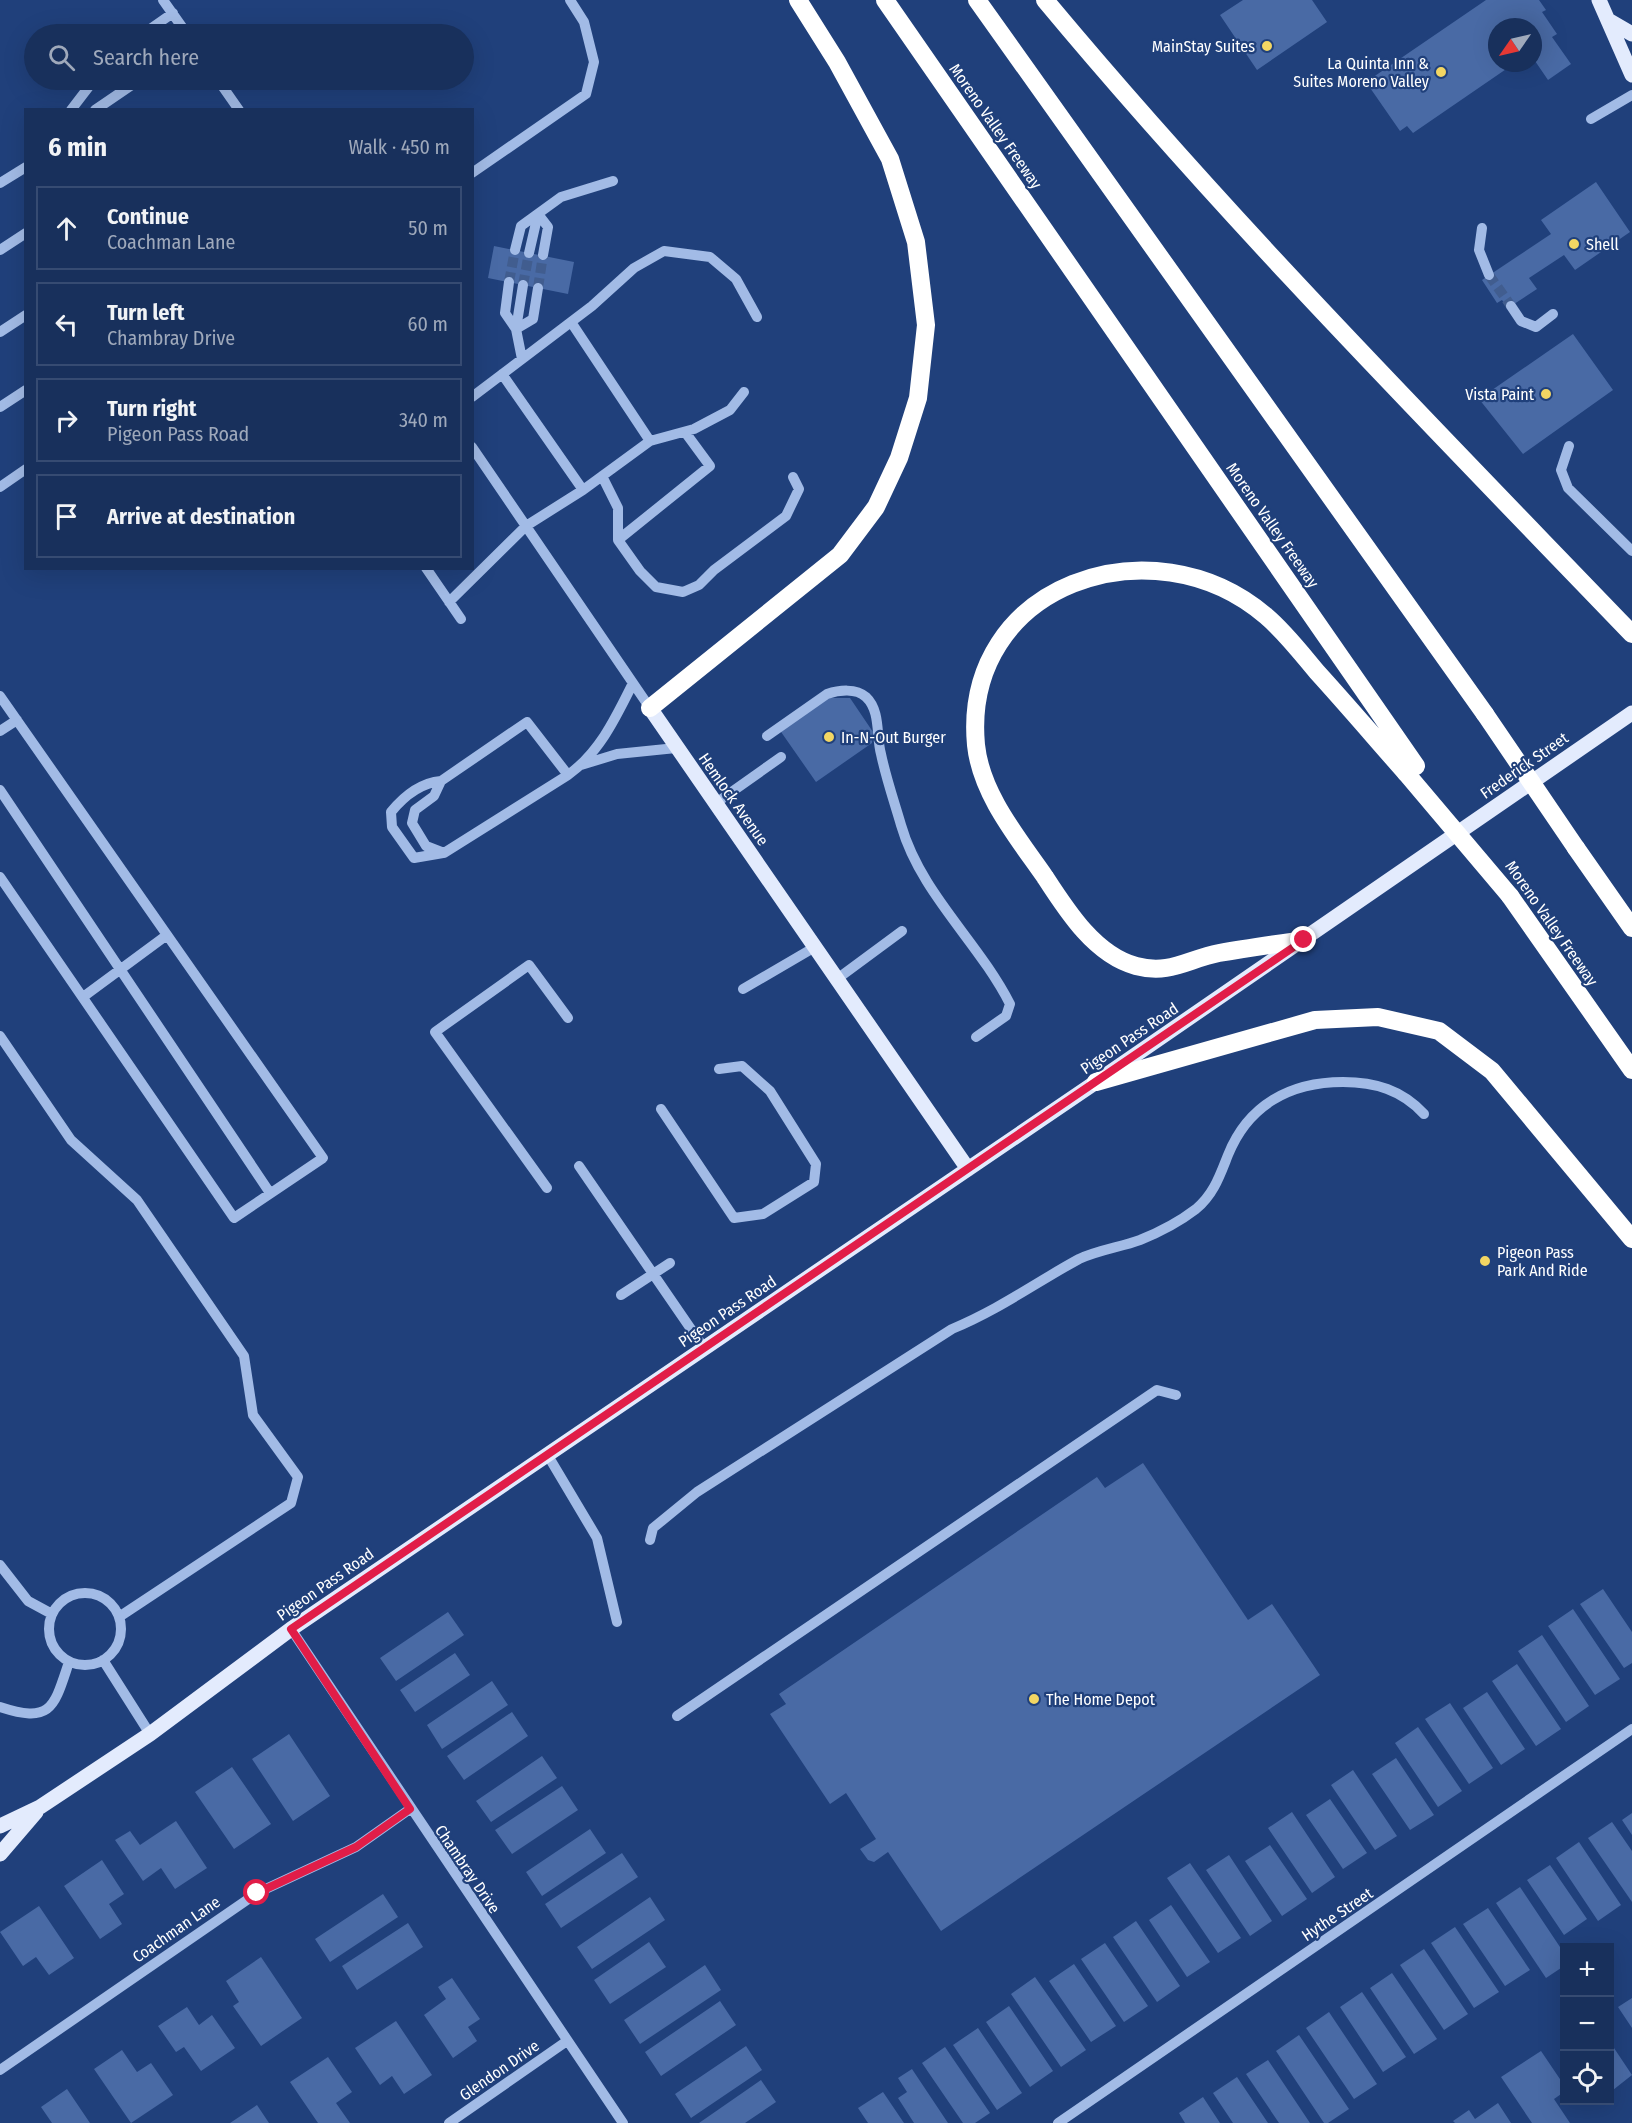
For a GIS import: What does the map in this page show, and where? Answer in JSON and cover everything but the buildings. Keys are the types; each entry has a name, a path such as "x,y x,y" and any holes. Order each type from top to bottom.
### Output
{"highway":[{"path":"650,708 840,555 876,507 899,458 918,398 926,325 916,242 890,159 837,62 798,0"},
{"name":"Moreno Valley Freeway","path":"885,0 1411,769 1510,896 1632,1070"},
{"path":"977,0 1485,714 1632,928"},
{"path":"1045,0 1101,67 1360,351 1632,634"},
{"path":"1304,940 1215,954 1178,967 1154,969 1133,965 1111,954 1091,938 1051,886 1005,818 984,776 976,747 976,712 983,680 995,651 1020,617 1046,597 1085,579 1122,570 1150,569 1208,581 1266,616 1411,769"},
{"path":"1096,1082 1315,1020 1378,1017 1439,1031 1492,1071 1632,1239"}],"main road":[{"path":"1599,0 1632,75"},
{"path":"1608,20 1632,34"},
{"name":"Hemlock Avenue","path":"650,708 969,1169"},
{"name":"Frederick Street","path":"1437,848 1632,713"},
{"name":"Pigeon Pass Road","path":"0,1826 40,1807 150,1734 291,1629 1437,848"},
{"name":"Pigeon Pass Road","path":"0,1854 40,1807"}],"street":[{"path":"163,0 180,24"},
{"path":"474,172 586,94 594,62 584,22 570,0"},
{"path":"157,24 173,13"},
{"path":"73,108 86,90"},
{"path":"98,108 124,90"},
{"path":"225,90 238,108"},
{"path":"1591,119 1632,95"},
{"path":"0,183 24,168"},
{"path":"515,250 521,226 561,197 613,181"},
{"path":"529,253 538,214"},
{"path":"538,214 548,227 543,255"},
{"path":"1482,228 1479,250 1489,275"},
{"path":"0,250 24,234"},
{"path":"474,395 571,322 634,268 664,252 710,257 736,279 757,317"},
{"path":"509,282 505,313 516,329"},
{"path":"522,359 516,329 523,285"},
{"path":"516,329 533,320 538,288"},
{"path":"1511,306 1521,321 1536,327 1553,314"},
{"path":"0,332 24,316"},
{"path":"571,322 650,441"},
{"path":"502,374 583,490"},
{"path":"0,407 24,391"},
{"path":"449,602 526,526 583,490 650,441 685,432 730,410 744,392"},
{"path":"618,540 710,466 685,432"},
{"path":"1569,446 1561,470 1568,488 1632,551"},
{"name":"Hemlock Avenue","path":"474,450 650,708"},
{"path":"0,487 24,471"},
{"path":"602,476 618,508 618,540 640,571 656,587 684,592 699,585 714,570 786,516 799,489 793,477"},
{"path":"427,570 461,620"},
{"path":"568,775 527,722 441,781 427,782 399,801 391,812 392,827 414,858 444,853 568,775 581,765 609,732 633,683"},
{"path":"767,736 827,694 835,691 866,696 872,705 880,752 901,828 916,865 1010,1004 1006,1016 976,1037"},
{"path":"0,696 323,1158 234,1218 0,877"},
{"path":"0,731 17,720"},
{"path":"581,765 617,754 676,748"},
{"path":"716,803 781,757"},
{"path":"441,781 434,796 416,810 412,823 426,846 444,853"},
{"path":"0,790 270,1193"},
{"path":"837,979 902,930"},
{"path":"83,997 167,935"},
{"path":"742,989 815,946"},
{"path":"547,1188 435,1032 529,965 568,1018"},
{"path":"0,1036 71,1140 137,1200 244,1356 253,1415 298,1477 291,1503 119,1617"},
{"path":"661,1109 734,1218 763,1214 814,1182 816,1164 770,1091 742,1066 719,1069"},
{"path":"650,1540 653,1528 697,1492 952,1329 989,1314 1081,1258 1140,1240 1167,1228 1196,1208 1217,1184 1229,1152 1245,1125 1271,1098 1307,1085 1363,1082 1381,1085 1397,1093 1413,1102 1424,1114"},
{"path":"579,1166 704,1348"},
{"path":"621,1295 670,1263"},
{"path":"677,1716 1157,1390 1176,1395"},
{"path":"547,1454 597,1538 617,1622"},
{"path":"0,1565 28,1601 52,1614"},
{"path":"86,1593 106,1600 119,1617 121,1631 117,1645 103,1660 83,1665 69,1662 58,1654 50,1642 48,1628 52,1614 60,1602 72,1595 86,1593"},
{"name":"Chambray Drive","path":"291,1629 623,2123"},
{"path":"103,1660 150,1734"},
{"path":"0,1707 26,1716 41,1713 53,1705 69,1662"},
{"name":"Hythe Street","path":"1058,2123 1632,1729"},
{"name":"Coachman Lane","path":"0,2070 249,1898 356,1847 410,1809"},
{"name":"Glendon Drive","path":"449,2123 567,2041"}],"tunnel":[{"path":"509,282 515,250"},
{"path":"523,285 529,253"},
{"path":"538,288 543,255"},
{"path":"1489,275 1511,306"}],"place":[{"name":"MainStay Suites","path":"1267,46"},
{"name":"La Quinta Inn & Suites Moreno Valley","path":"1441,72"},
{"name":"Shell","path":"1574,244"},
{"name":"Vista Paint","path":"1546,394"},
{"name":"In-N-Out Burger","path":"829,737"},
{"name":"Pigeon Pass Park And Ride","path":"1485,1261"},
{"name":"The Home Depot","path":"1034,1699"}],"route":[{"path":"257,1893 356,1847 410,1809 291,1629 1304,940"}]}
